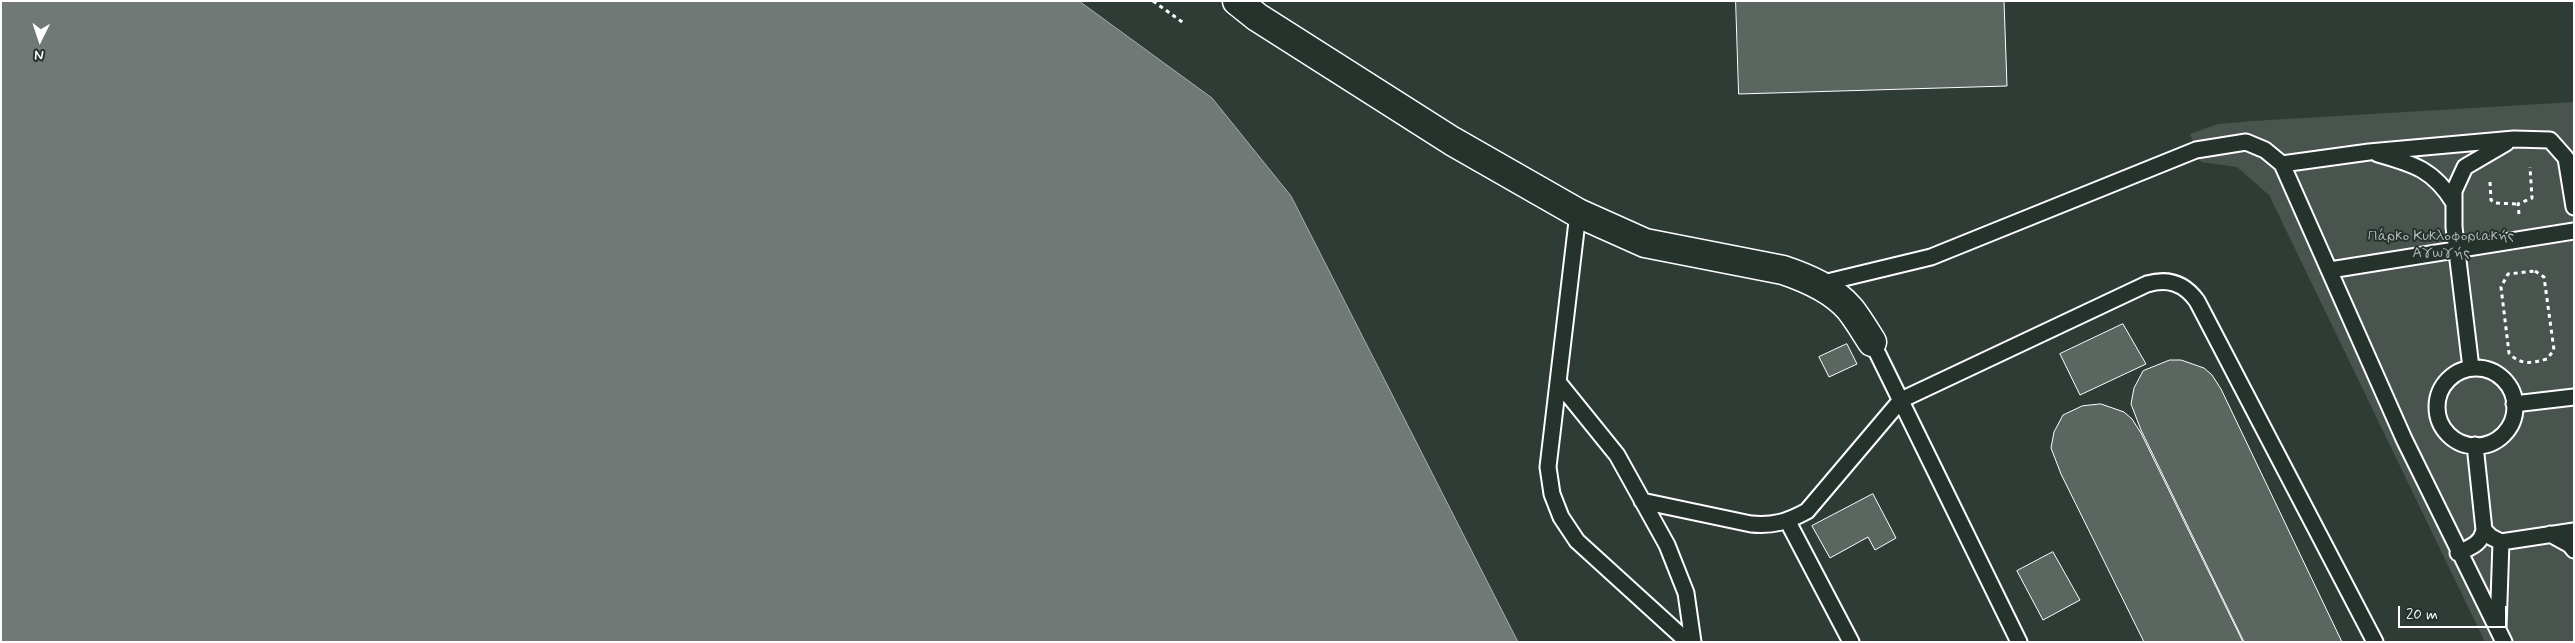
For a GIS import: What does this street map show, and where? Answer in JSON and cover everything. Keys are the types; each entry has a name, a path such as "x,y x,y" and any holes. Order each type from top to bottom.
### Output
{"street":[{"path":"1237,1 1257,17 1452,141 1578,213 1645,243 1782,270 1819,284 1850,309 1872,342"}],"lane":[{"path":"2471,368 2456,251 2454,191 2465,167 2514,139"},
{"path":"2282,164 2369,152 2514,139 2550,140 2566,158 2574,207"},
{"path":"1819,284 1931,257 2196,150 2246,142 2266,150 2282,164 2404,439 2458,553 2501,636"},
{"path":"2369,152 2404,161 2426,171 2443,186 2454,203"},
{"path":"1578,213 1548,467 1552,494 1561,517 1577,541 1688,642"},
{"path":"2330,270 2574,231"},
{"path":"1642,501 1751,524 1769,526 1788,522 1807,511 1901,400 2147,284 2164,281 2181,285 2197,301 2375,642"},
{"path":"1872,342 2019,642"},
{"path":"2471,368 2483,368 2495,373 2508,386 2514,404 2513,417 2508,428 2499,438 2487,444 2475,445 2462,443 2447,432 2438,415 2437,402 2440,390 2448,379 2471,368"},
{"path":"1558,382 1617,455 1667,545 1686,593 1693,642"},
{"path":"2514,404 2574,397"},
{"path":"2458,553 2476,544 2482,538 2484,530 2475,445"},
{"path":"1788,522 1851,642"},
{"path":"2484,530 2490,538 2501,542 2574,531"},
{"path":"2550,534 2570,545 2574,550"},
{"path":"2501,542 2501,636"}],"path":[{"path":"1153,1 1185,24"},
{"path":"2489,173 2491,200 2501,204 2518,204 2532,198 2534,193 2531,168 2526,166"},
{"path":"2518,204 2519,219"},
{"path":"2535,270 2544,277 2554,350 2547,359 2535,362 2516,361 2510,353 2501,288 2508,274 2535,270"}],"green space":[{"name":"Πάρκο Κυκλοφοριακής Αγωγής","path":"2574,102 2574,642 2485,642 2269,195 2237,167 2201,162 2190,134 2218,124 2253,121"}],"shaded area":[{"path":"1,1 1079,1 1212,98 1291,196 1518,642 1,642"}],"building":[{"path":"1736,1 2004,1 2007,86 1739,94"},
{"path":"2123,324 2146,364 2080,395 2060,354"},
{"path":"1847,344 1857,364 1829,377 1819,357"},
{"path":"2170,360 2181,360 2204,368 2212,375 2221,389 2342,642 2244,642 2141,430 2131,404 2134,388 2143,371"},
{"path":"2101,404 2124,412 2132,419 2141,433 2243,642 2144,642 2061,474 2051,448 2054,432 2063,415 2082,406"},
{"path":"1873,494 1896,538 1875,550 1868,537 1830,558 1812,526"},
{"path":"2053,552 2080,600 2043,620 2017,571"}]}
